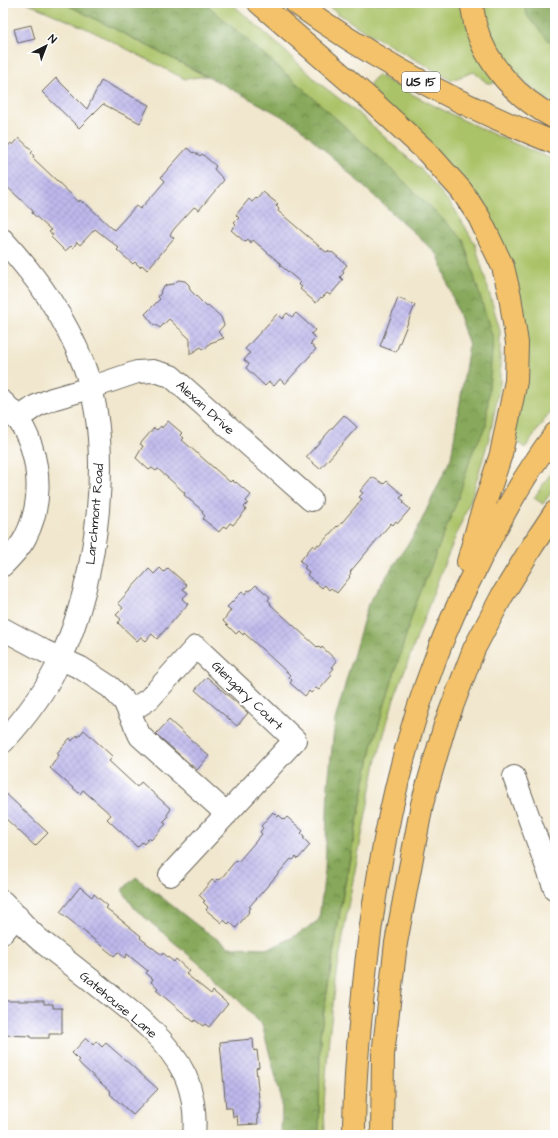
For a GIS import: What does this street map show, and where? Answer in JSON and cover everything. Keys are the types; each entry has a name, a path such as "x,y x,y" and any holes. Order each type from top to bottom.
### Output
{"highway":[{"path":"259,3 372,101 428,152 461,190 479,217 503,267 510,296 517,343 516,381 501,454 479,522 457,607"},
{"name":"US 15","path":"296,3 356,44 409,76 487,114 555,143"},
{"path":"472,3 476,25 494,66 526,100 555,118"},
{"path":"354,1135 358,1044 374,903 384,841 402,765 417,712 436,657 457,607 497,525 531,469 555,434"},
{"path":"382,1135 383,1055 396,943 422,804 445,724 474,649 502,596 555,512"}],"street":[{"name":"Larchmont Road","path":"3,240 27,267 46,293 64,322 84,367 90,388 98,428 99,450 99,485 96,518 89,570 77,618 53,675 24,718 3,742"},
{"name":"Alexan Drive","path":"3,565 26,537 35,512 38,485 34,456 24,431 10,410 36,406 52,399 137,372 153,371 171,376 311,500"},
{"path":"3,629 44,651 81,668 110,687 124,701 140,736 227,814"},
{"name":"Glengary Court","path":"129,712 149,699 196,647 294,740 170,875"},
{"path":"514,777 555,890"},
{"name":"Gatehouse Lane","path":"8,917 122,1004 148,1026 160,1039 175,1059 185,1076 193,1109 194,1135"}],"green space":[{"path":"27,3 64,3 206,76 185,79 90,30"},
{"path":"64,3 205,3 385,163 463,239 493,339 486,426 472,453 459,496 414,609 372,747 343,892 320,1035 319,1135 281,1135 282,1101 262,1025 225,986 135,909 122,890 136,877 198,926 229,947 271,948 295,936 319,920 325,870 328,785 335,720 368,604 417,530 451,458 469,345 438,255 296,124 230,88"},
{"path":"205,3 231,3 319,83 363,117 421,169 454,208 475,244 500,330 500,384 490,435 471,499 441,572 393,702 376,763 349,901 338,967 329,1036 324,1103 325,1135 319,1135 320,1036 341,905 372,747 414,607 438,548 471,455 486,426 463,239"},
{"path":"323,3 461,3 498,83 487,83 474,72 451,80 358,27"},
{"path":"482,3 555,3 555,105 542,97 518,75 507,62 497,48 490,33"},
{"path":"523,3 555,3 555,42 549,41 528,17"},
{"path":"377,75 464,120 555,160 555,404 525,448 513,440 515,279 369,85"},
{"path":"555,467 555,487 543,504 534,498"}],"building":[{"path":"31,25 35,39 18,43 14,29"},
{"path":"56,78 87,109 101,81 149,105 140,123 103,104 79,128 42,92"},
{"path":"19,138 33,151 31,153 34,156 33,158 79,202 80,200 83,203 84,202 114,230 136,206 140,209 154,194 165,181 161,177 187,148 200,156 202,154 216,166 214,169 224,180 199,210 194,207 174,229 170,235 174,238 147,270 142,265 140,267 135,262 133,264 117,250 119,248 95,229 80,245 77,242 73,248 71,246 65,251 51,237 53,235 49,232 51,230 3,183 3,152 11,143 13,145"},
{"path":"263,192 278,204 276,206 279,209 278,211 326,252 332,252 347,265 342,271 344,273 340,277 343,280 330,295 327,293 316,303 300,289 302,287 298,284 300,282 280,265 281,264 253,240 251,243 248,239 245,242 231,230 236,225 234,223 239,218 236,215 249,199 252,202"},
{"path":"178,280 185,281 189,285 190,290 207,307 208,305 221,317 224,325 218,332 224,338 210,343 204,350 201,347 190,354 190,339 169,319 160,328 154,325 145,314 160,299 158,297 161,293 160,291 166,285 174,284"},
{"path":"398,298 415,305 396,352 380,346"},
{"path":"287,313 292,317 296,313 315,330 311,334 316,338 310,344 316,349 285,384 280,379 274,386 269,382 265,386 246,368 249,364 244,360 250,353 245,349 277,314 282,319"},
{"path":"344,415 357,427 320,469 306,457"},
{"path":"168,421 182,433 180,435 184,438 182,440 230,482 232,480 235,483 236,482 251,495 246,501 248,503 244,507 246,510 233,525 230,523 226,528 224,526 219,532 203,519 205,516 202,513 203,511 184,495 185,493 158,469 156,471 152,468 149,470 136,458 143,446 140,444 154,428 157,430 161,426 162,428"},
{"path":"372,477 384,484 387,481 403,495 400,498 410,509 398,523 396,521 393,525 391,523 350,572 350,577 337,593 331,588 329,590 325,585 322,588 307,575 309,572 304,568 306,566 300,561 313,545 315,548 318,544 320,545 337,526 338,527 362,499 359,497 363,493 360,491"},
{"path":"160,568 164,572 168,568 187,585 183,589 188,593 182,599 188,604 157,639 152,634 146,641 141,637 137,641 118,623 121,619 116,615 123,608 118,603 149,569 154,574"},
{"path":"256,585 270,597 268,600 271,603 270,604 317,647 318,646 321,649 322,647 337,661 332,667 334,668 330,673 332,675 319,690 316,688 311,693 309,691 305,696 290,683 292,680 289,677 290,675 263,650 244,633 243,635 239,631 236,634 223,621 231,610 227,607 242,592 245,594"},
{"path":"207,677 248,713 237,726 195,690"},
{"path":"169,720 209,756 197,770 156,734"},
{"path":"84,730 113,757 109,761 137,787 141,782 171,809 167,815 168,817 163,822 166,824 151,840 149,838 144,844 142,842 137,847 107,819 111,815 83,790 80,794 50,768 59,755 57,753 70,738 72,741"},
{"path":"3,791 48,833 35,846 3,816"},
{"path":"273,812 284,820 287,817 303,831 301,833 305,837 303,838 310,845 298,859 296,857 293,860 291,859 249,907 251,908 248,911 249,912 236,928 230,922 228,924 224,920 222,923 206,910 208,907 199,895 212,880 215,882 218,879 220,880 236,860 238,862 262,834 260,832 263,828 261,826"},
{"path":"80,887 92,897 94,894 108,906 106,908 141,936 140,938 162,955 163,953 174,962 176,959 189,971 186,974 211,994 213,991 228,1004 209,1027 205,1024 203,1026 195,1020 194,1022 156,990 158,988 151,982 153,979 146,973 148,971 127,954 125,958 118,952 114,956 60,912"},
{"path":"3,1001 44,1001 44,1004 53,1004 53,1008 62,1008 62,1034 49,1034 49,1038 3,1035"},
{"path":"86,1038 93,1045 96,1041 102,1047 106,1043 158,1089 133,1115 110,1094 111,1092 81,1065 78,1061 79,1060 72,1053"},
{"path":"253,1039 254,1051 257,1050 259,1067 256,1068 260,1109 259,1114 257,1114 258,1124 238,1125 237,1116 233,1117 232,1108 226,1108 220,1042"}]}
